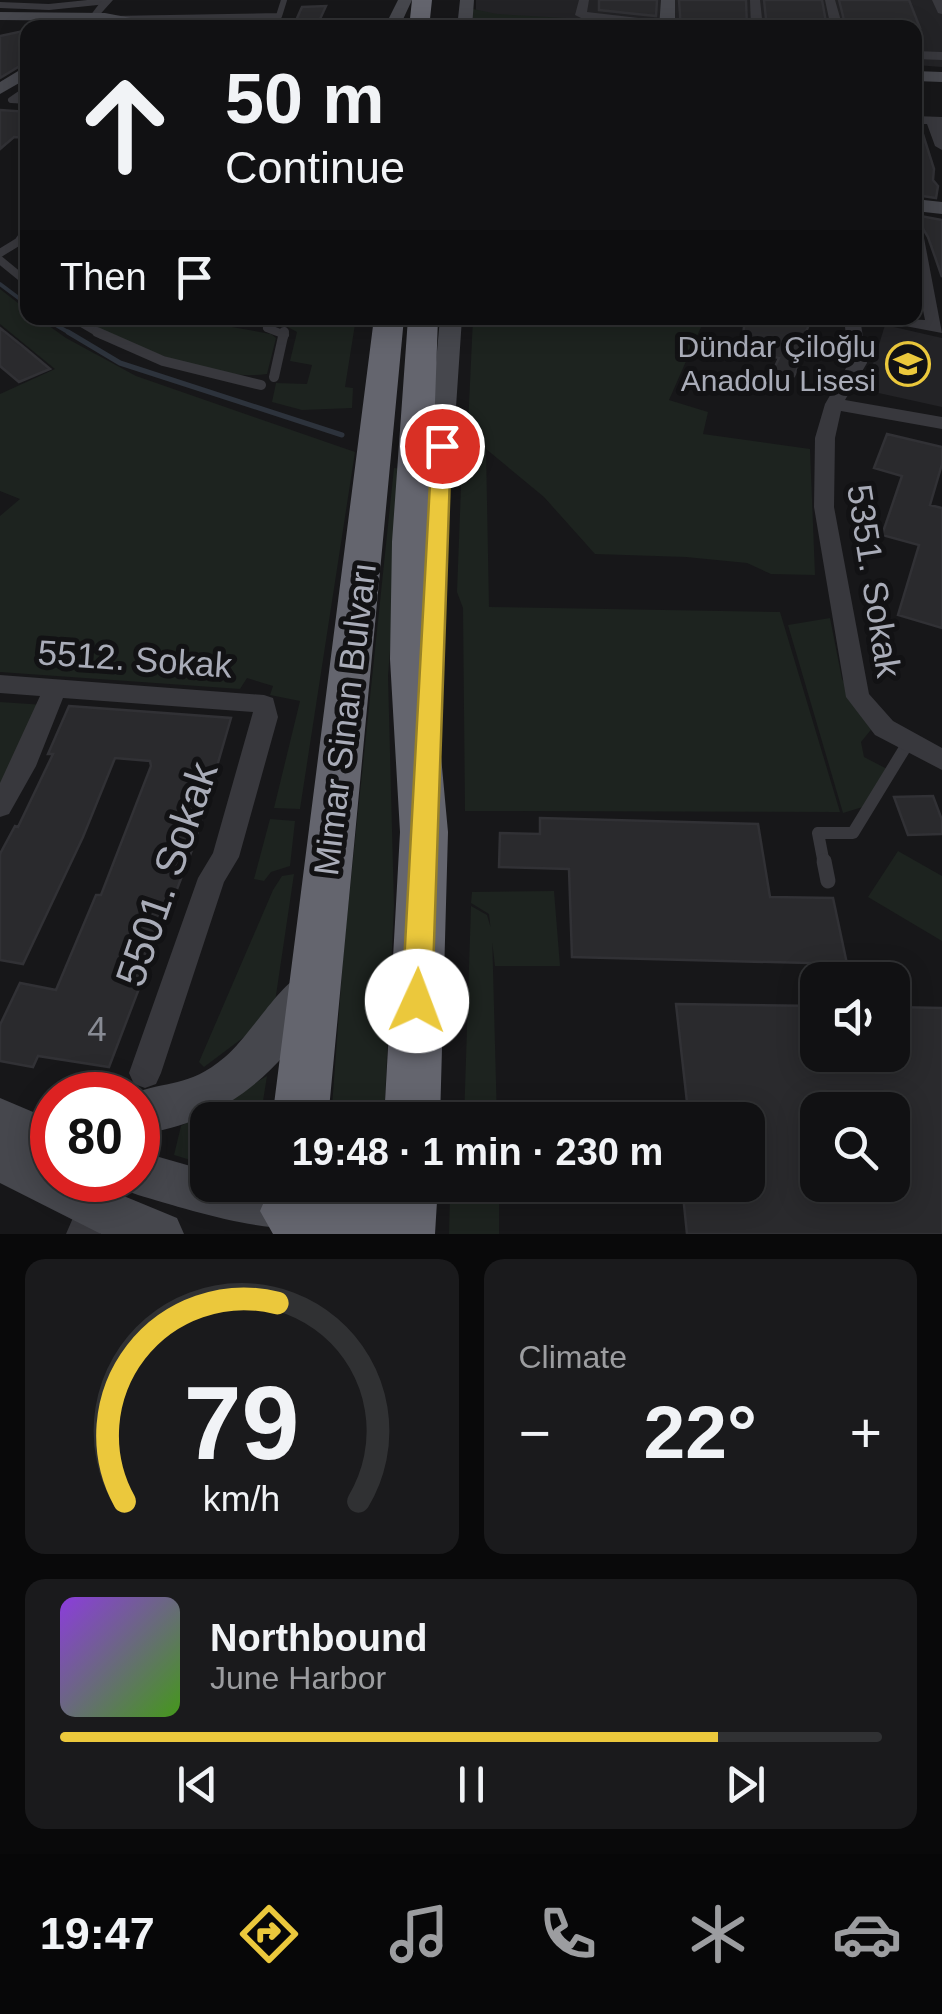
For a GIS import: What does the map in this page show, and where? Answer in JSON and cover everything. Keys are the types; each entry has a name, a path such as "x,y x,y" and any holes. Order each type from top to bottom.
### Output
{"highway":[{"name":"Mimar Sinan Bulvarı","path":"302,1102 388,325"},
{"name":"Mimar Sinan Bulvarı","path":"413,1102 424,832 411,659 411,542 423,325"},
{"path":"424,832 444,407 440,325"},
{"path":"404,1234 407,1202"},
{"path":"290,1210 341,1210 362,1222 371,1234"}],"street":[{"path":"108,0 122,1"},
{"path":"584,0 581,15 624,20"},
{"path":"938,0 942,11"},
{"path":"100,20 122,1"},
{"path":"937,121 942,146"},
{"path":"922,261 939,327"},
{"path":"444,407 450,325"},
{"name":"5351. Sokak","path":"853,325 858,363 834,404 825,438 824,507 844,633 858,697 884,728 942,760"},
{"path":"834,404 942,424"},
{"name":"5512. Sokak","path":"0,684 264,704"},
{"path":"0,806 23,766 55,688"},
{"name":"5501. Sokak","path":"148,1072 212,878 225,857 266,717 264,704"},
{"path":"160,1103 174,1111 217,1088 259,1055 315,974"},
{"path":"0,1116 30,1118"},
{"path":"0,1116 30,1130"},
{"path":"0,1159 88,1222 161,1234"},
{"path":"160,1179 255,1207 290,1210"}],"lane":[{"path":"0,5 49,6 77,0 108,0"},
{"path":"175,20 279,16 284,0"},
{"path":"20,239 0,257 20,276"},
{"path":"83,325 102,338 261,386"},
{"path":"270,325 267,328 286,333 274,377"},
{"path":"828,881 818,832 853,833 908,743"}],"shaded area":[{"path":"476,0 942,0 942,67 922,66 922,20 476,20"},
{"path":"473,9 602,20 474,20"},
{"path":"0,289 20,305 20,325 48,325 136,376 355,452 300,809 274,808 300,701 270,695 273,686 247,678 240,689 0,672 0,516 20,499 0,491 0,394 55,369 0,324"},
{"path":"100,325 220,325 276,338 267,374 246,375 179,362 95,329"},
{"path":"284,325 355,325 345,387 353,388 352,408 302,410 272,402 276,383 307,384 312,365 290,361 297,332"},
{"path":"473,325 702,325 669,400 708,412 703,434 810,449 815,575 771,574 747,563 686,557 595,554 544,497 486,449 489,607 780,612 840,812 465,811 463,608 457,592 461,487 457,480 458,436 468,426"},
{"name":"Dündar Çiloğlu Anadolu Lisesi","path":"885,325 942,338 942,407 865,390"},
{"path":"394,468 403,469 388,676 394,906 385,1102 332,1102 344,946"},
{"path":"830,618 842,679 874,726 861,742 864,757 887,769 866,806 843,813 788,625"},
{"path":"0,702 45,705 0,803"},
{"path":"270,819 295,821 290,866 271,872 264,881 254,879"},
{"path":"898,851 942,876 942,941 868,897"},
{"path":"294,874 275,1002 252,1031 204,1067 199,1062 273,890 282,876"},
{"path":"554,891 560,966 495,966 489,914 471,903 472,892"},
{"path":"471,906 487,915 492,932 497,1102 465,1102"},
{"path":"267,1076 263,1102 222,1102"},
{"path":"190,1121 190,1160 174,1155 181,1126"},
{"path":"450,1202 499,1202 499,1234 449,1234"}],"building":[{"path":"599,0 657,0 656,16 599,10"},
{"path":"679,0 746,0 747,20 680,20"},
{"path":"764,0 822,0 826,20 766,20"},
{"path":"839,0 909,0 917,20 844,20"},
{"path":"326,6 320,20 296,20 302,7"},
{"path":"20,32 20,66 0,78 0,36"},
{"path":"0,110 20,111 20,137 14,137 0,149"},
{"path":"922,131 934,169 933,180 938,186 936,198 922,196"},
{"path":"922,216 942,220 942,277"},
{"path":"744,325 809,325 804,336 811,338 794,376 773,371 779,358 766,355 772,344 743,336"},
{"path":"0,328 50,369 19,382 0,366"},
{"path":"887,434 942,447 942,464 930,505 942,508 942,628 898,615 919,545 882,535 902,476 874,468"},
{"path":"69,706 231,718 195,842 109,1067 38,1056 33,1067 0,1061 0,1025 20,983 56,990 96,895 101,895 151,766 150,761 115,758 23,964 0,960 0,854 15,826 18,827 53,754 48,754"},
{"path":"933,796 942,820 942,834 908,835 894,797"},
{"path":"540,818 758,824 770,897 833,898 847,962 572,957 569,869 499,867 500,833 540,834"},
{"path":"676,1004 800,1006 800,1072 910,1072 910,1007 942,1008 942,1234 687,1234 684,1202 765,1202 765,1102 687,1102"}],"waterway":[{"path":"0,284 20,299"},
{"path":"56,325 73,335"},
{"path":"68,332 120,363 342,435"}],"place":[{"name":"Dündar Çiloğlu Anadolu Lisesi","path":"908,364"}],"route":[{"path":"417,1001 442,446"}]}
